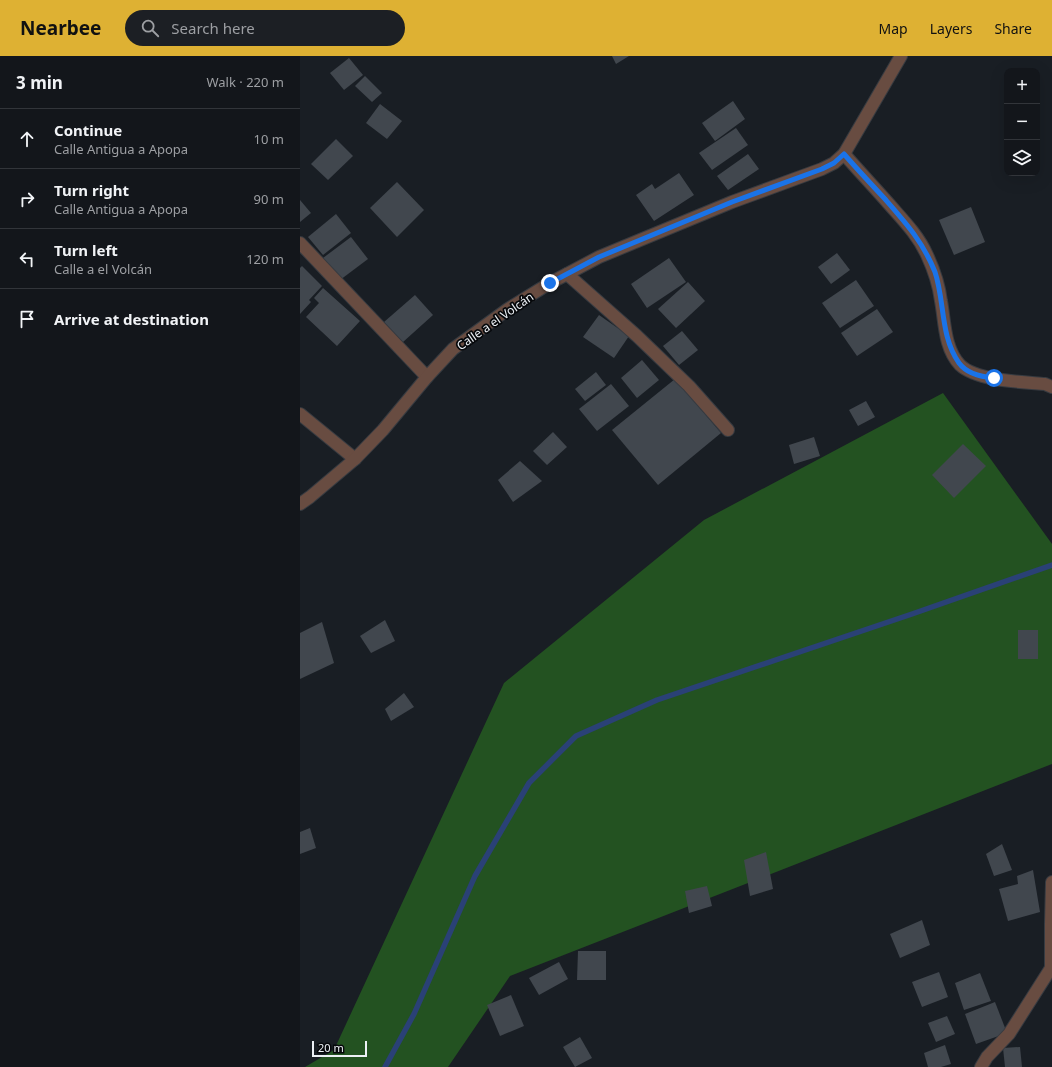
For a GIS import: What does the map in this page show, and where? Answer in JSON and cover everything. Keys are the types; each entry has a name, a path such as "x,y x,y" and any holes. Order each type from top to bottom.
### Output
{"street":[{"path":"901,56 844,154 916,235 926,253 935,273 951,352 960,364 971,372 982,377 1045,384 1052,387"},
{"name":"Calle a el Volcán","path":"300,504 355,459 453,348 508,309 599,257 724,205 822,169 834,163 844,154"},
{"path":"300,243 427,377"},
{"path":"567,274 637,336 689,386 728,430"},
{"path":"300,414 355,459"},
{"path":"981,1067 987,1057 1009,1034 1051,968 1050,924 1052,882"}],"green space":[{"path":"943,393 1052,544 1052,764 510,976 448,1067 305,1067 334,1050 504,683 704,520"}],"building":[{"path":"612,56 629,56 616,64"},
{"path":"349,58 363,75 344,90 330,73"},
{"path":"365,76 382,93 372,102 355,86"},
{"path":"733,101 745,119 715,141 702,123"},
{"path":"380,104 402,121 387,139 366,123"},
{"path":"736,128 748,145 712,170 699,153"},
{"path":"336,139 353,156 328,180 311,164"},
{"path":"748,154 759,169 728,190 717,176"},
{"path":"679,173 694,195 654,221 636,195 652,184 655,189"},
{"path":"397,182 424,210 397,237 370,208"},
{"path":"300,200 311,213 300,222"},
{"path":"971,207 985,242 954,255 939,220"},
{"path":"336,214 351,233 323,255 308,237"},
{"path":"351,237 368,259 340,280 323,258"},
{"path":"837,253 850,270 831,284 818,267"},
{"path":"669,258 686,282 647,308 631,284"},
{"path":"302,266 322,286 309,300 311,302 300,314 300,268"},
{"path":"856,280 874,306 840,328 822,303"},
{"path":"688,282 705,301 676,328 658,309"},
{"path":"323,288 360,321 337,346 306,317 319,303 314,298"},
{"path":"415,295 433,315 403,342 384,322"},
{"path":"877,309 893,332 857,356 841,333"},
{"path":"599,315 629,336 614,358 583,337"},
{"path":"682,331 698,350 679,365 663,346"},
{"path":"642,360 659,380 637,398 621,378"},
{"path":"596,372 606,385 585,401 575,389"},
{"path":"675,379 721,433 658,485 612,430"},
{"path":"611,384 629,406 597,431 579,409"},
{"path":"866,401 875,417 858,426 849,410"},
{"path":"553,432 567,447 547,465 533,451"},
{"path":"814,437 820,456 794,464 789,445"},
{"path":"963,444 986,466 954,498 932,475"},
{"path":"520,461 542,481 513,502 498,480"},
{"path":"385,620 395,641 371,653 360,636"},
{"path":"322,622 334,663 300,679 300,633"},
{"path":"1018,630 1038,630 1038,659 1018,659"},
{"path":"404,693 414,707 391,721 385,709"},
{"path":"310,828 316,848 300,854 300,832"},
{"path":"1002,844 1012,870 994,876 986,854"},
{"path":"766,852 773,889 750,896 744,860"},
{"path":"1033,870 1040,912 1008,921 999,889 1018,884 1017,876"},
{"path":"707,886 712,906 689,913 685,891"},
{"path":"922,920 930,945 900,958 890,934"},
{"path":"578,951 606,951 606,980 577,980"},
{"path":"559,962 568,979 539,995 529,978"},
{"path":"939,972 948,997 922,1007 912,982"},
{"path":"980,973 991,1001 964,1010 955,983"},
{"path":"511,995 524,1026 500,1036 487,1005"},
{"path":"995,1002 1007,1033 976,1044 965,1014"},
{"path":"947,1016 955,1034 936,1042 928,1023"},
{"path":"580,1037 592,1058 575,1067 563,1047"},
{"path":"945,1045 951,1064 941,1067 928,1067 924,1053"},
{"path":"1020,1047 1022,1067 1005,1067 1003,1048"}],"waterway":[{"path":"385,1067 414,1014 475,876 529,783 576,736 657,700 1052,565"}],"route":[{"path":"550,283 599,257 732,202 822,169 834,163 844,154 916,235 926,253 935,273 951,352 960,364 971,372 982,377 994,378"}]}
